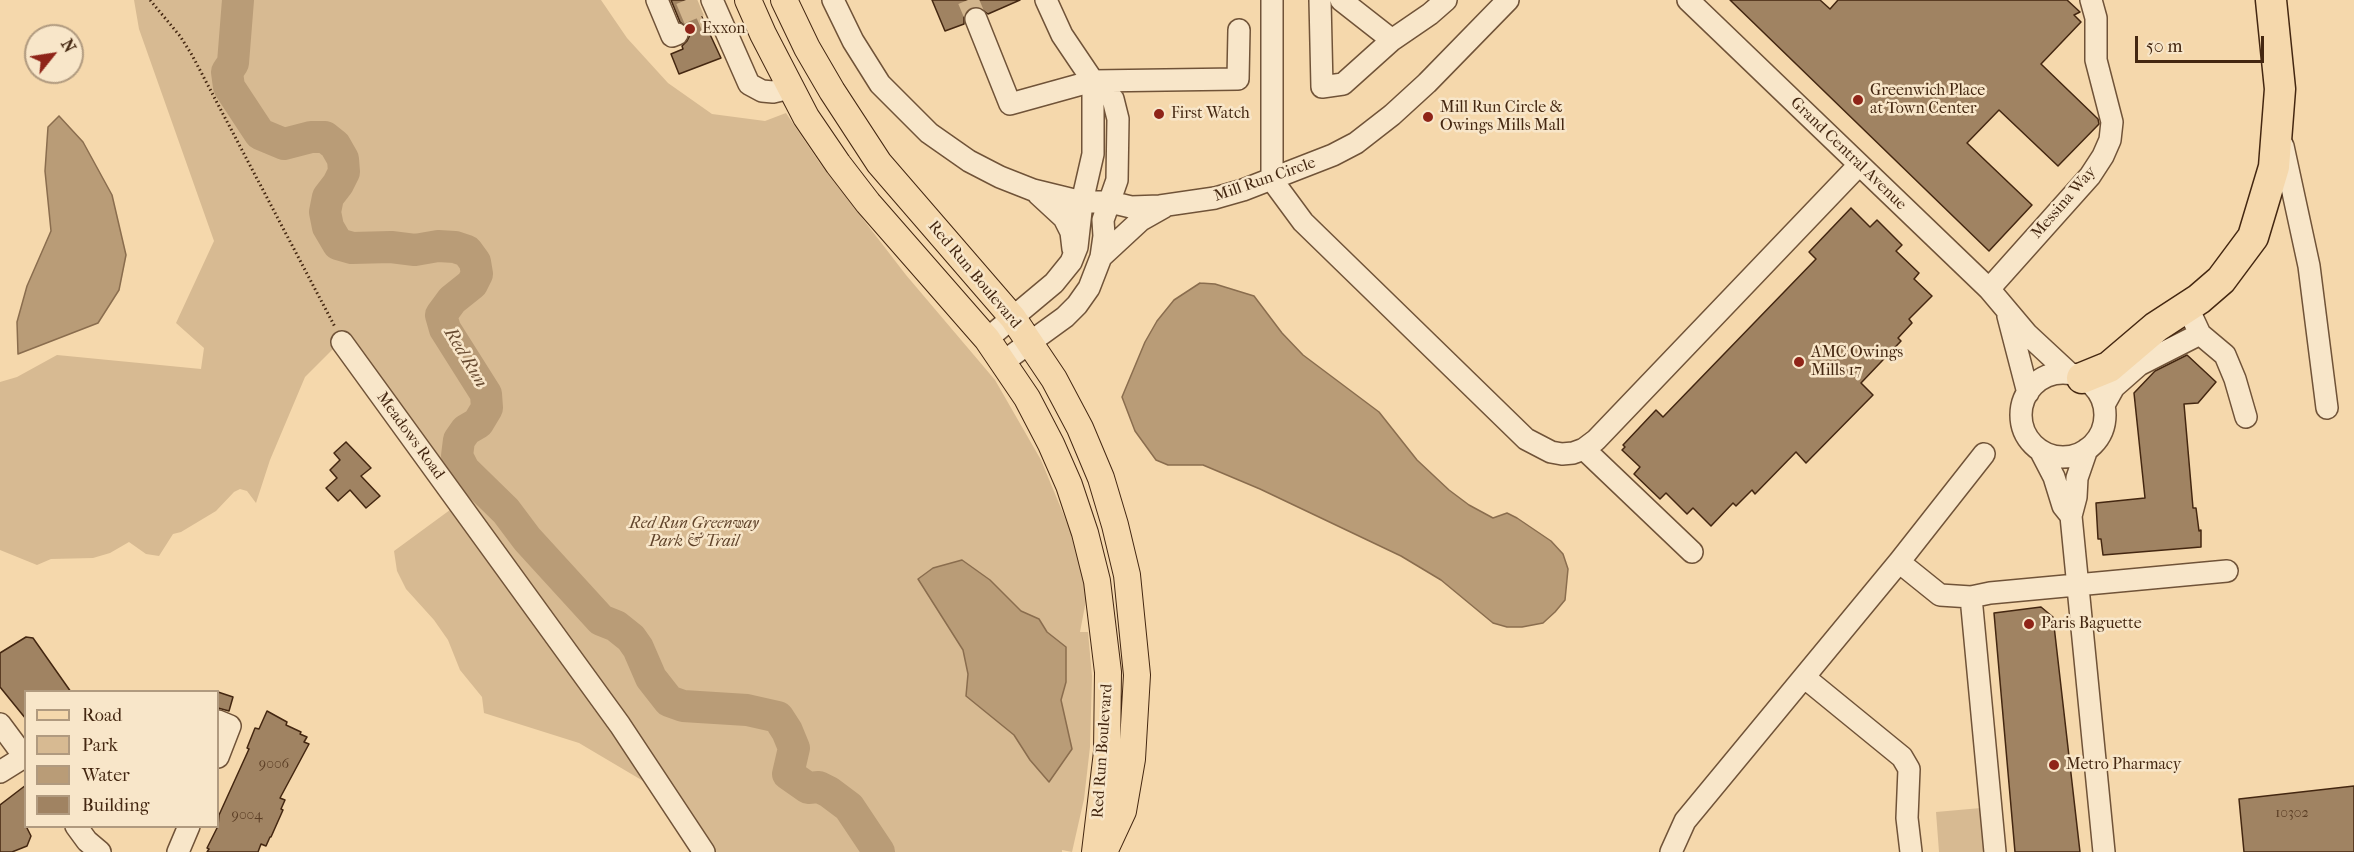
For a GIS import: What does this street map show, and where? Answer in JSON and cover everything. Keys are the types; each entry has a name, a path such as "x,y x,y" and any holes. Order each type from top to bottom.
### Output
{"highway":[{"path":"2075,376 2109,367 2156,327 2221,280 2253,237 2274,167 2280,89 2271,0"}],"main road":[{"name":"Red Run Boulevard","path":"748,0 806,117 856,188 987,339 1032,407 1070,485 1097,581 1108,672 1109,715 1095,852"},
{"name":"Red Run Boulevard","path":"784,0 807,48 832,91 879,163 1013,318 1054,379 1088,448 1112,515 1127,575 1137,675 1132,759 1123,811 1104,852"}],"street":[{"path":"657,0 672,36 677,34"},
{"name":"Mill Run Circle","path":"833,0 853,41 880,84 929,133 969,161 1033,190 1082,202 1110,202 1131,207 1215,198 1272,180 1333,155 1376,129 1427,83 1508,0"},
{"path":"1003,362 1055,325 1077,305 1089,288 1101,257 1104,236 1103,220 1117,180 1118,119 1113,99 1093,81 1062,35 1046,0"},
{"path":"1272,0 1272,180 1303,222 1526,439 1539,448 1562,454 1584,449 1596,440 1859,165"},
{"path":"1320,0 1322,87 1343,84 1392,40 1446,0"},
{"path":"1341,0 1392,40"},
{"name":"Grand Central Avenue","path":"1688,0 1989,288 2026,334 2075,376 2092,385 2104,405 2101,434 2087,449 2077,478 2076,497 2071,516 2104,852"},
{"name":"Messina Way","path":"1989,288 2090,176 2110,140 2112,122 2096,60 2096,18 2091,0"},
{"path":"712,13 749,84 762,92 790,88"},
{"path":"976,19 1011,104 1093,81 1238,79 1239,30"},
{"path":"987,339 1054,283 1071,262 1077,247 1082,202 1093,154 1093,81"},
{"path":"2277,123 2310,266 2327,408"},
{"path":"1033,190 1058,210 1067,224 1073,243 1071,262"},
{"path":"1101,257 1141,220 1170,204"},
{"path":"2187,306 2200,334 2225,356 2235,379 2246,417"},
{"name":"Grand Central Avenue","path":"2006,310 2028,393 2021,414 2023,428 2040,450 2054,477 2063,506 2071,516"},
{"path":"2104,405 2114,387 2139,365 2200,334"},
{"name":"Meadows Road","path":"342,342 620,725 704,852"},
{"path":"2028,393 2042,379 2055,374 2075,376"},
{"path":"1584,449 1692,552"},
{"path":"2040,450 2052,456 2067,457 2087,449"},
{"path":"1671,852 1685,821 1899,562 1984,454"},
{"path":"1899,562 1940,595 1971,597 1990,593 2227,571"},
{"path":"1971,597 1995,852"},
{"path":"1804,677 1902,757 1909,769 1907,818 1911,852"},
{"path":"219,721 230,726 219,754"},
{"path":"0,724 24,757"},
{"path":"0,772 24,759"},
{"path":"77,828 87,841 100,852"},
{"path":"178,852 188,828"}],"path":[{"path":"150,0 180,36 192,55 342,342"}],"green space":[{"name":"Red Run Greenway Park & Trail","path":"134,0 601,0 627,38 668,83 712,114 765,121 786,113 819,162 906,275 995,380 1041,460 1070,530 1087,595 1080,632 1088,632 1092,676 1090,747 1084,799 1072,852 1062,850 1062,852 697,852 655,788 579,743 484,713 482,697 460,670 448,640 434,620 406,589 397,571 394,551 454,507 334,348 305,377 270,460 256,503 247,491 240,489 234,492 216,511 181,532 173,534 159,556 146,554 129,542 110,553 93,558 51,559 37,565 0,550 0,382 17,377 57,355 201,369 204,348 176,323 214,241 139,29","holes":["962,560 990,580 1021,611 1039,619 1047,632 954,563"]},
{"path":"1981,808 1985,852 1939,852 1936,812"}],"water":[{"path":"59,116 83,142 112,195 126,255 119,290 98,323 18,354 17,322 27,286 51,231 45,171 48,127"},
{"path":"1200,283 1215,284 1254,296 1282,333 1303,355 1379,412 1417,460 1449,490 1469,505 1493,518 1507,513 1517,518 1551,541 1563,554 1568,569 1565,600 1555,612 1543,623 1522,627 1507,627 1493,623 1441,580 1401,556 1260,489 1203,465 1168,465 1156,460 1135,431 1122,397 1145,342 1157,321 1174,300"},
{"path":"962,560 990,580 1021,611 1039,619 1047,632 1066,647 1066,682 1061,700 1072,749 1049,782 1030,760 1014,735 966,696 968,674 963,650 918,579 933,568"}],"building":[{"path":"671,0 694,0 721,58 679,74 671,54 683,49 682,46 690,35 689,29 680,22"},
{"path":"932,0 1020,0 988,14 978,7 971,7 964,17 964,24 945,31"},
{"path":"1730,0 1820,0 1830,9 1838,0 2067,0 2080,12 2074,15 2081,22 2041,64 2098,119 2099,124 2058,166 1999,110 1967,143 2032,205 1989,251"},
{"name":"AMC Owings Mills 17","path":"1851,208 1870,227 1877,220 1902,245 1896,251 1919,273 1914,279 1932,296 1909,319 1912,323 1898,338 1901,341 1861,383 1873,395 1806,463 1796,452 1755,494 1752,490 1736,506 1733,503 1711,526 1693,508 1687,514 1666,493 1660,499 1634,474 1640,467 1622,450 1625,447 1623,445 1656,410 1663,417 1816,259 1809,252"},
{"path":"2187,355 2216,382 2198,403 2184,404 2193,508 2196,508 2199,531 2201,530 2201,547 2103,555 2101,539 2098,539 2096,503 2145,498 2134,393 2155,371"},
{"path":"346,442 371,468 361,476 380,496 366,508 350,490 338,501 326,488 337,478 330,470 340,460 334,453"},
{"path":"2041,607 2053,617 2080,852 2015,852 1994,613"},
{"path":"26,637 33,638 70,690 24,690 24,717 0,687 0,653"},
{"path":"219,692 233,697 229,711 219,708"},
{"path":"267,711 307,737 304,742 309,744 280,798 285,800 281,809 283,810 266,846 261,844 258,852 207,852 219,828 219,815 249,749 247,748 255,728 259,729"},
{"path":"2354,786 2354,852 2244,852 2239,799"},
{"path":"24,787 24,828 27,828 31,836 27,846 12,852 0,852 0,805"}],"waterway":[{"name":"Red Run","path":"238,0 233,63 227,72 229,87 260,134 284,144 311,137 325,137 335,145 343,159 344,172 328,197 325,212 328,227 338,244 352,248 391,247 415,250 438,246 455,247 467,251 475,262 477,274 472,284 452,300 441,315 445,329 486,394 487,408 478,423 466,430 459,440 457,456 464,470 506,511 527,539 601,620 616,626 631,638 651,678 669,701 683,706 747,710 778,717 794,748 788,774 808,788 819,787 829,792 849,807 879,852"}],"tunnel":[{"path":"686,0 697,26 704,23"},
{"path":"968,0 976,19"}],"place":[{"name":"Exxon","path":"690,29"},
{"name":"Greenwich Place at Town Center","path":"1858,100"},
{"name":"First Watch","path":"1159,114"},
{"name":"Mill Run Circle & Owings Mills Mall","path":"1428,117"},
{"name":"AMC Owings Mills 17","path":"1799,362"},
{"name":"Paris Baguette","path":"2029,624"},
{"name":"Metro Pharmacy","path":"2054,765"}]}
